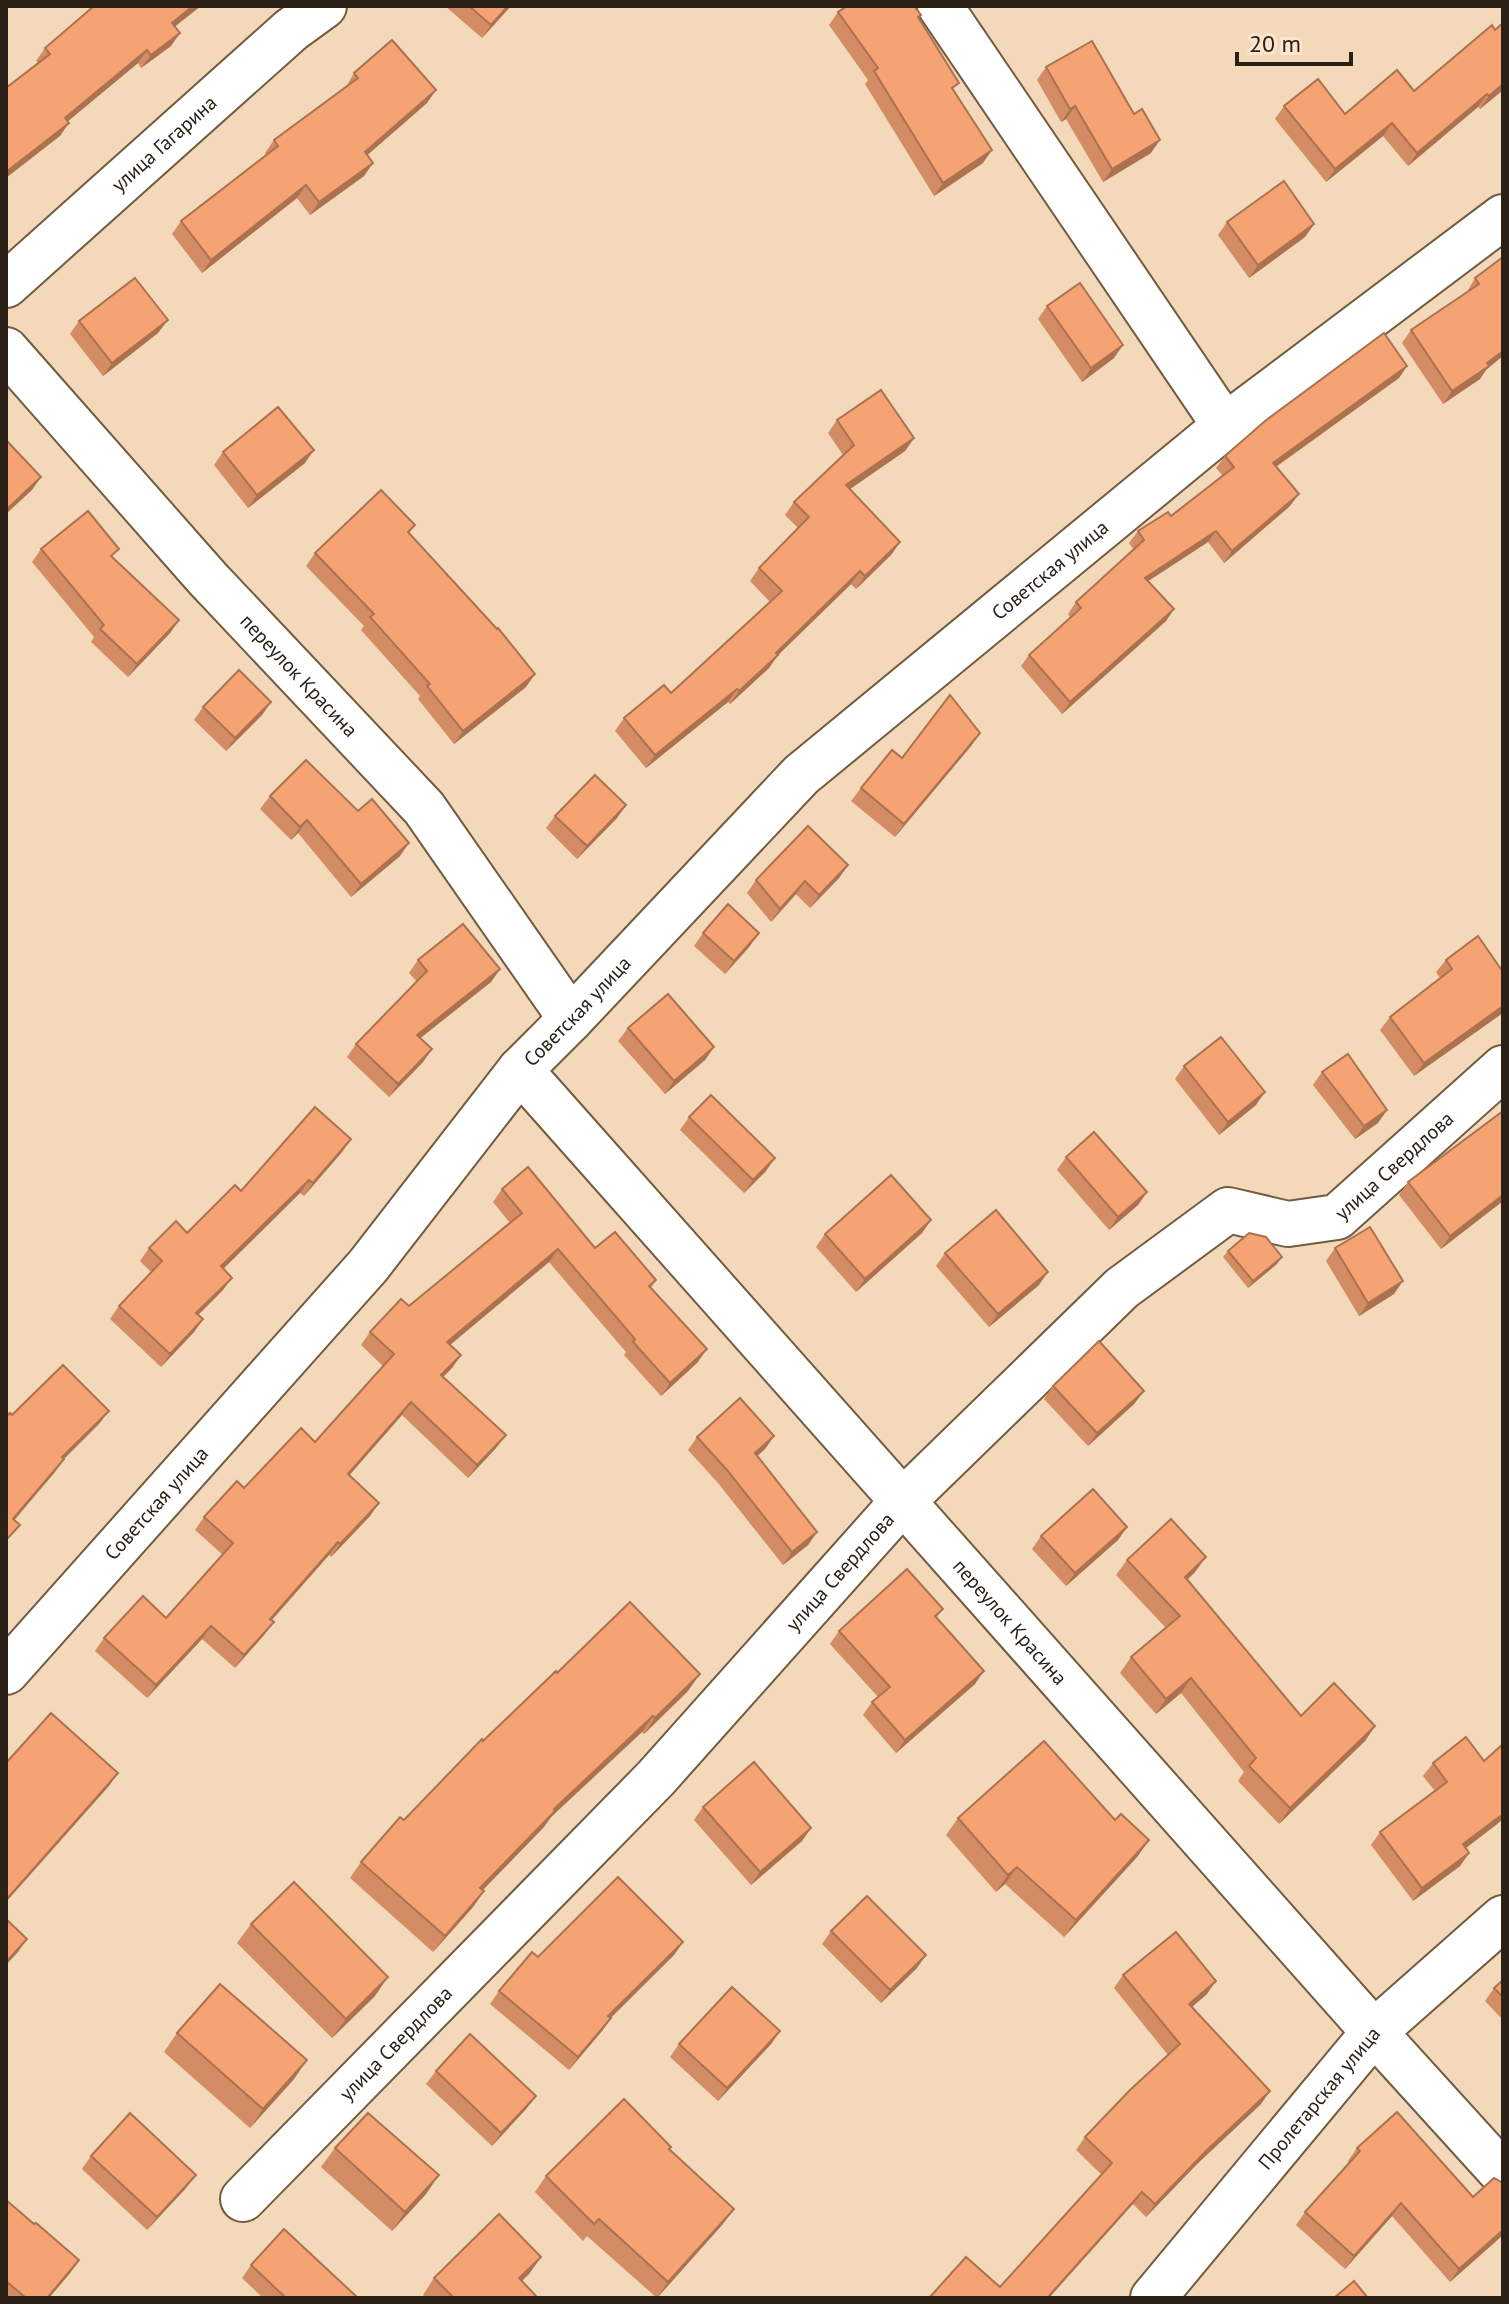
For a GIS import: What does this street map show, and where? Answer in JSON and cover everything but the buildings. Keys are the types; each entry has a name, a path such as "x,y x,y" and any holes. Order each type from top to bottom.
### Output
{"street":[{"name":"улица Гагарина","path":"6,285 291,30 324,6"},
{"path":"940,6 1225,426"},
{"name":"Советская улица","path":"6,1672 368,1266 520,1070 801,775 1225,426 1503,217"},
{"name":"переулок Красина","path":"6,350 208,579 424,808 571,1019"},
{"name":"улица Свердлова","path":"243,2199 656,1778 904,1500 1122,1288 1228,1210 1288,1224 1337,1217 1503,1068"},
{"name":"переулок Красина","path":"520,1070 1503,2174"},
{"name":"Пролетарская улица","path":"1153,2298 1374,2032 1503,1918"}]}
